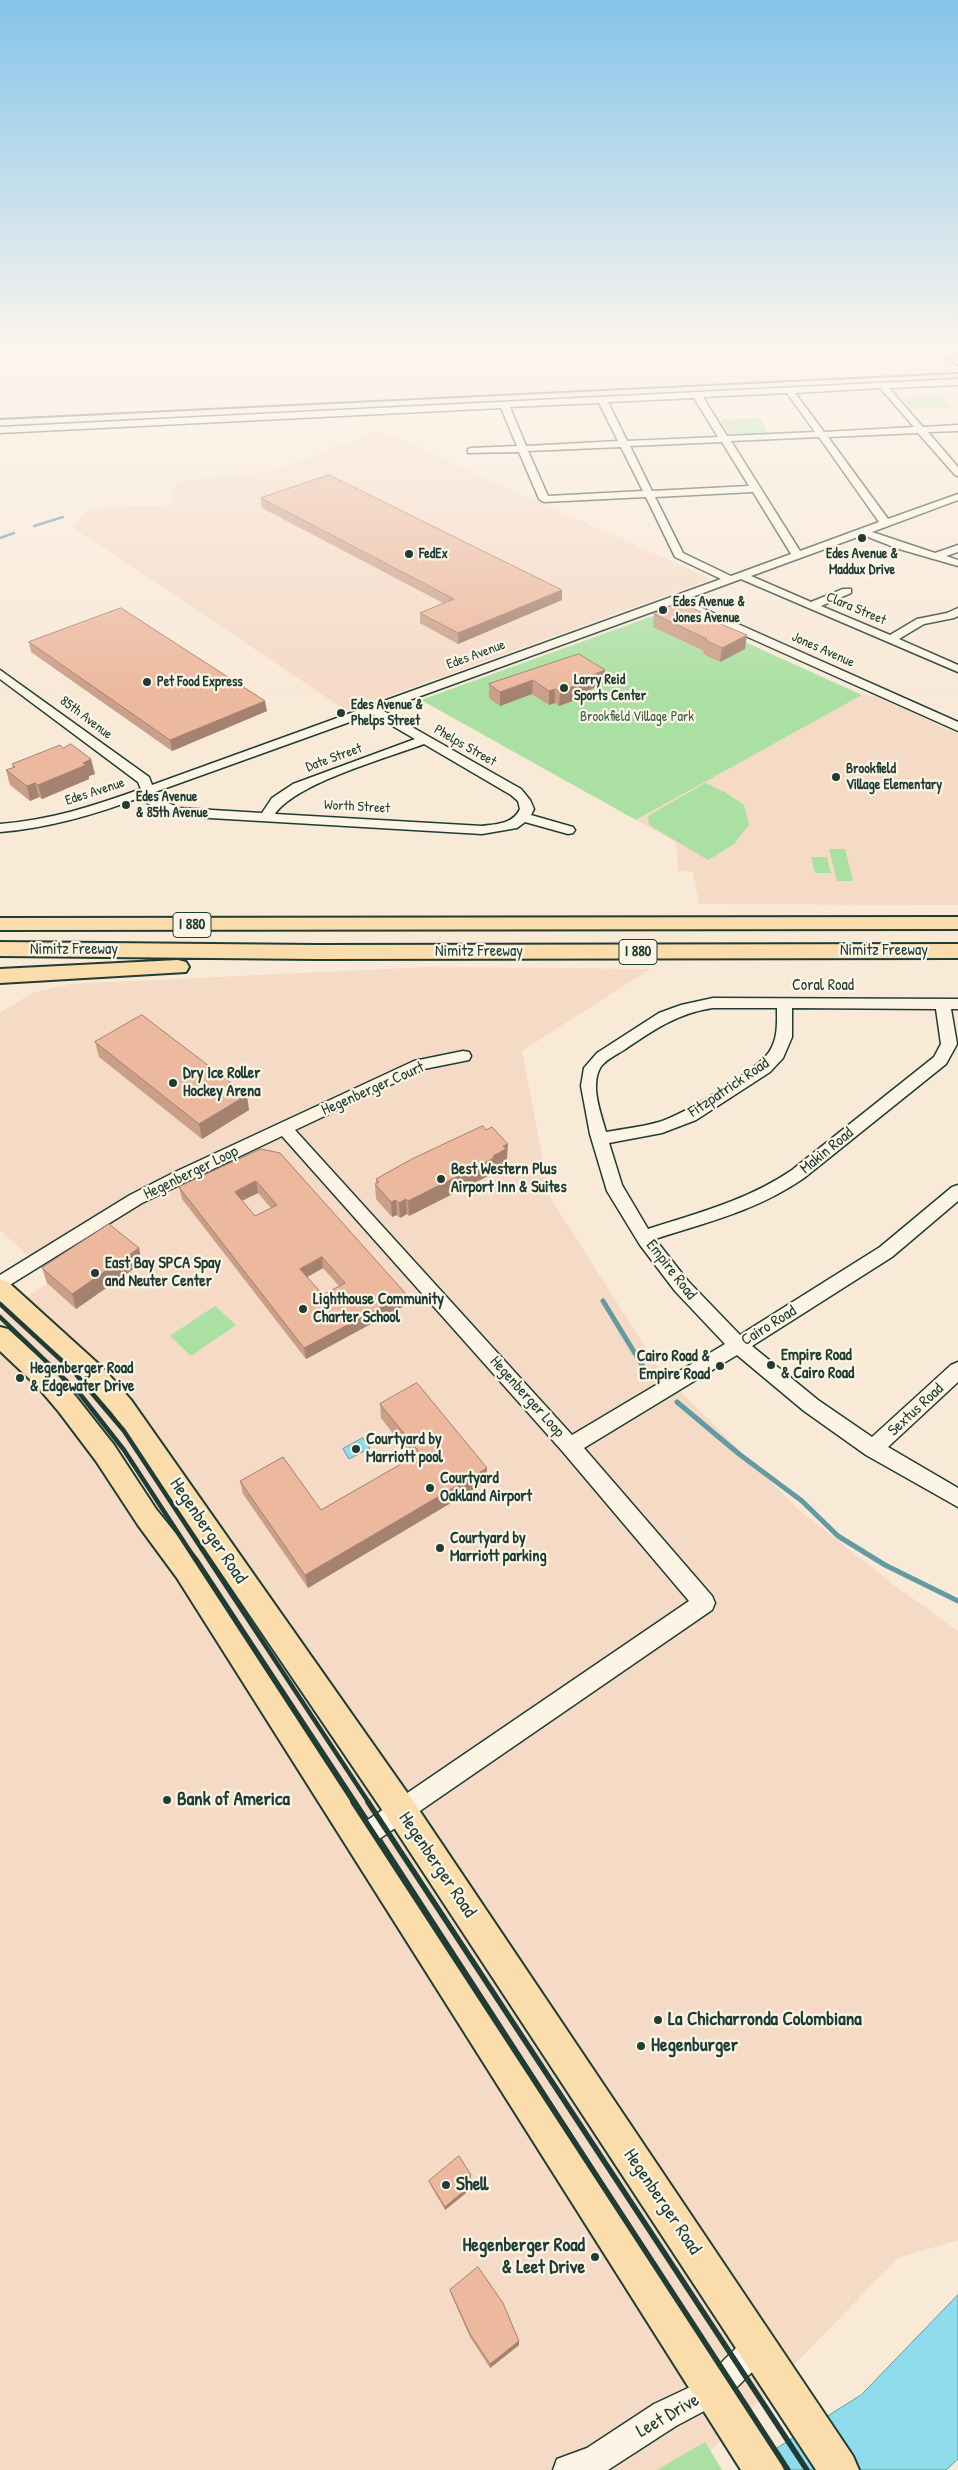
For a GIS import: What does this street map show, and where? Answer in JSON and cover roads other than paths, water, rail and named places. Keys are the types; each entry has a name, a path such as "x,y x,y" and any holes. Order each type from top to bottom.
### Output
{"highway":[{"path":"0,912 383,925"},
{"name":"Nimitz Freeway","path":"0,924 383,925 953,921"},
{"name":"Nimitz Freeway","path":"0,949 317,952 958,951"},
{"path":"0,976 282,960 317,952"}],"main road":[{"name":"Hegenberger Road","path":"0,1288 69,1350 122,1407 402,1812 839,2470"},
{"path":"0,1336 46,1379 105,1453 147,1517 187,1569 361,1838 757,2460"}],"street":[{"path":"530,466 544,499 755,489"},
{"path":"635,466 679,555 731,580"},
{"path":"742,466 798,556"},
{"path":"845,466 886,524"},
{"name":"Edes Avenue","path":"0,828 63,820 148,791 958,497"},
{"path":"864,532 934,557 958,563"},
{"path":"934,557 958,548"},
{"name":"Clara Street","path":"743,576 958,669"},
{"path":"810,606 847,591"},
{"name":"Jones Avenue","path":"676,600 958,727"},
{"path":"890,640 921,621 955,615"},
{"name":"85th Avenue","path":"0,673 144,780 148,791"},
{"name":"Phelps Street","path":"374,710 516,792 524,800 527,809 522,817"},
{"name":"Date Street","path":"265,818 277,801 298,787 424,740"},
{"name":"Worth Street","path":"148,791 152,800 176,812 482,830 505,827 522,817"},
{"path":"522,817 568,830"},
{"name":"Coral Road","path":"689,1006 713,1003 951,1004"},
{"name":"Fitzpatrick Road","path":"600,1139 662,1127 690,1116 764,1068 778,1054 784,1037 785,1003"},
{"name":"Makin Road","path":"645,1236 742,1205 773,1190 798,1174 940,1060 949,1044 951,1004"},
{"name":"Empire Road","path":"689,1006 668,1014 596,1062 587,1088 616,1190 681,1288 739,1345 824,1416 873,1449 958,1498"},
{"name":"Hegenberger Court","path":"285,1129 420,1065 463,1056"},
{"name":"Hegenberger Loop","path":"0,1284 158,1187 285,1129 570,1446 704,1602 402,1812 361,1838"},
{"name":"Cairo Road","path":"570,1446 739,1345 886,1252 958,1191"},
{"name":"Sextus Road","path":"873,1449 958,1370"},
{"name":"Leet Drive","path":"568,2470 595,2461 665,2415 713,2391 758,2346"}],"water":[{"name":"Courtyard by Marriott pool","path":"363,1438 370,1448 349,1459 343,1449"},
{"path":"958,2295 958,2459 946,2470 742,2470 861,2395"}],"waterway":[{"path":"34,526 63,517"},
{"path":"0,538 14,533"},
{"path":"603,1301 650,1378"},
{"path":"677,1402 739,1454 802,1501 838,1536 885,1565 958,1601"}],"railway":[{"path":"0,1304 74,1372 124,1431 369,1803"},
{"path":"0,1317 80,1394 124,1450 354,1803"},
{"path":"353,1802 788,2470"},
{"path":"368,1802 807,2470"}],"place":[{"name":"Edes Avenue & Maddux Drive","path":"862,538"},
{"name":"FedEx","path":"409,554"},
{"name":"Edes Avenue & Jones Avenue","path":"663,610"},
{"name":"Pet Food Express","path":"147,682"},
{"name":"Larry Reid Sports Center","path":"564,688"},
{"name":"Edes Avenue & Phelps Street","path":"341,713"},
{"name":"Brookfield Village Elementary","path":"836,777"},
{"name":"Edes Avenue & 85th Avenue","path":"126,805"},
{"name":"Dry Ice Roller Hockey Arena","path":"173,1083"},
{"name":"Best Western Plus Airport Inn & Suites","path":"441,1179"},
{"name":"East Bay SPCA Spay and Neuter Center","path":"95,1273"},
{"name":"Lighthouse Community Charter School","path":"303,1309"},
{"name":"Empire Road & Cairo Road","path":"771,1365"},
{"name":"Cairo Road & Empire Road","path":"720,1366"},
{"name":"Hegenberger Road & Edgewater Drive","path":"20,1378"},
{"name":"Courtyard by Marriott pool","path":"356,1449"},
{"name":"Courtyard Oakland Airport","path":"430,1488"},
{"name":"Courtyard by Marriott parking","path":"440,1548"},
{"name":"Bank of America","path":"167,1800"},
{"name":"La Chicharronda Colombiana","path":"658,2020"},
{"name":"Hegenburger","path":"641,2046"},
{"name":"Shell","path":"446,2185"},
{"name":"Hegenberger Road & Leet Drive","path":"595,2257"}],"park label":[{"name":"Brookfield Village Park","path":"637,717"}]}
